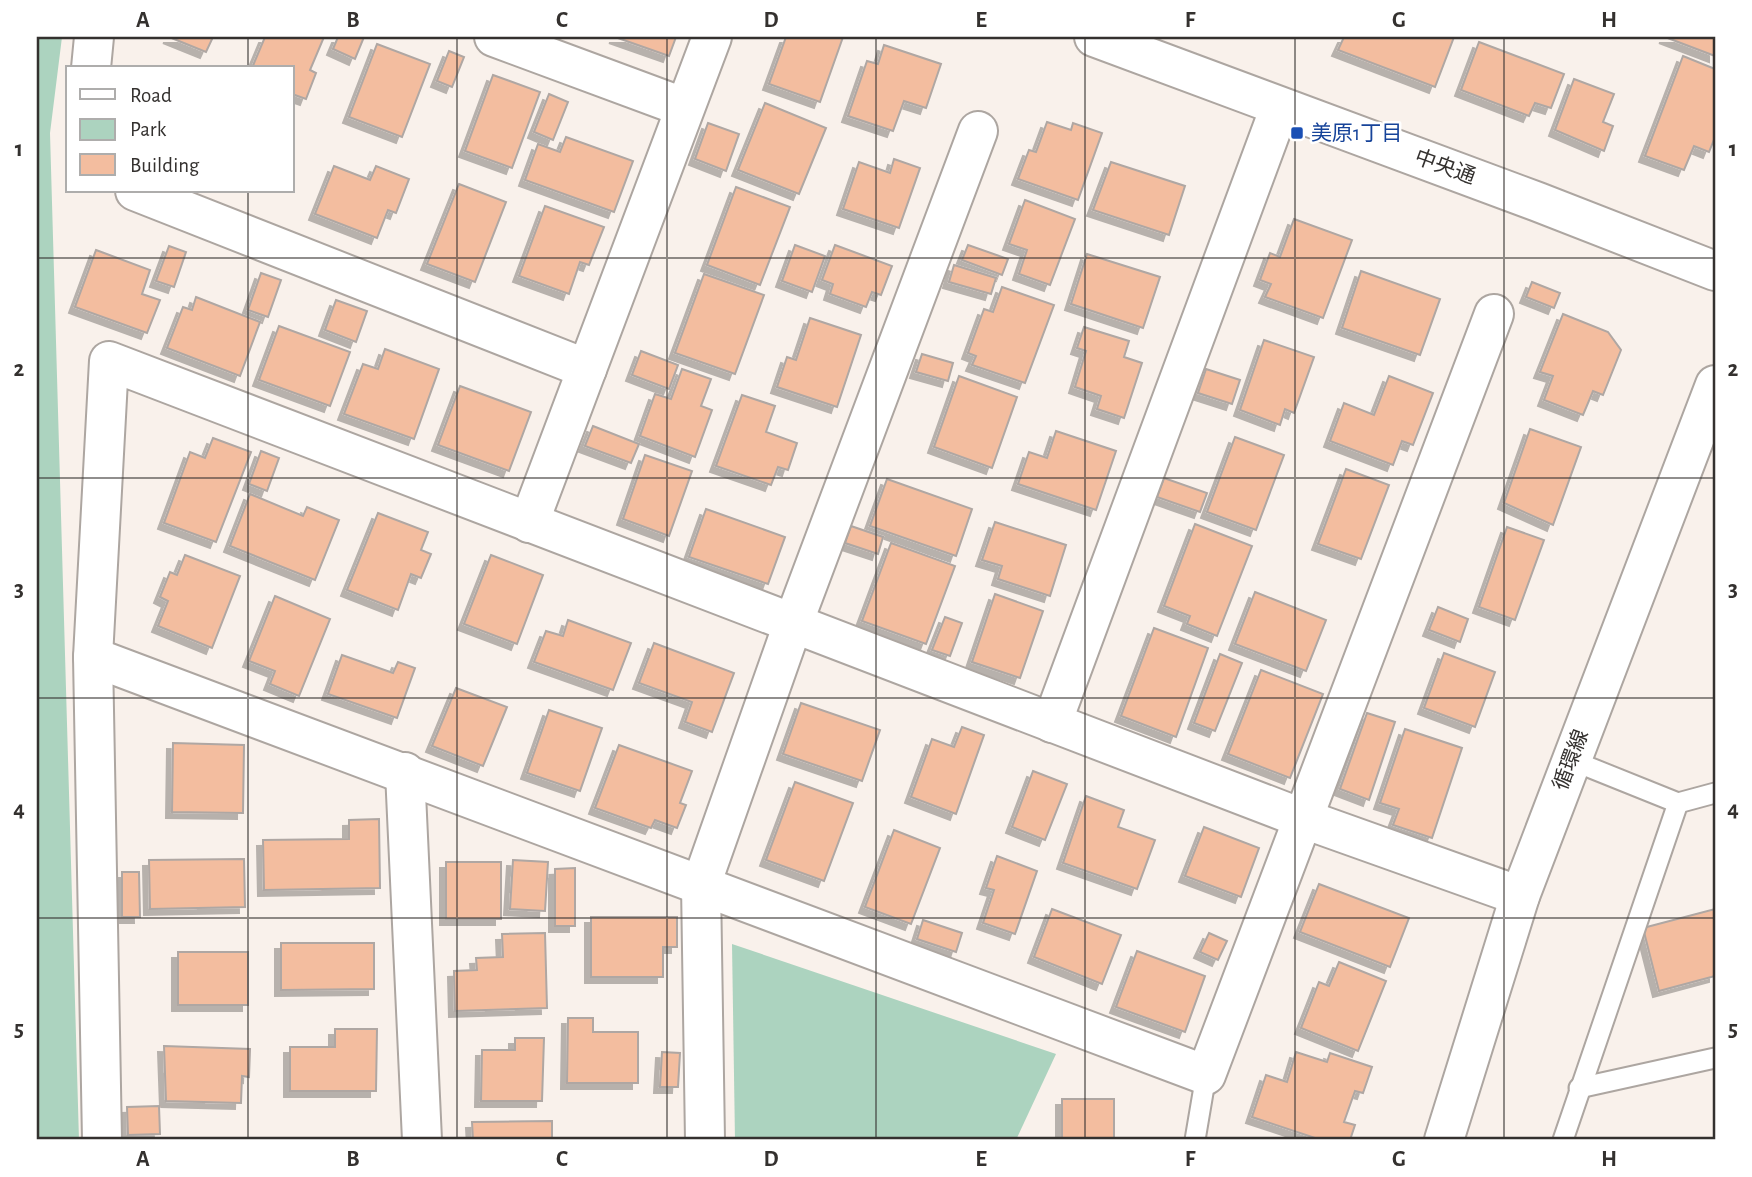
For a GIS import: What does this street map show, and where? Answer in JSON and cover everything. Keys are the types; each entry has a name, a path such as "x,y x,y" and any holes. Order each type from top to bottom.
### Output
{"street":[{"path":"91,66 94,37"},
{"path":"494,37 683,107"},
{"path":"529,523 683,107 712,37"},
{"name":"中央通","path":"1094,37 1715,271"},
{"path":"1052,723 1280,107"},
{"path":"705,1140 701,885 794,621 978,131"},
{"path":"138,192 587,369"},
{"path":"93,657 1206,1075 1494,314"},
{"path":"102,1140 93,657 109,361 529,523 794,621 1304,819 1520,895"},
{"name":"循環線","path":"1444,1140 1520,895 1715,385"},
{"path":"405,772 422,1140"}],"lane":[{"path":"1571,760 1678,803 1715,793"},
{"path":"1563,1140 1678,803"},
{"path":"1579,1088 1715,1058"},
{"path":"1195,1140 1206,1075"}],"green space":[{"path":"37,37 62,37 50,133 79,1140 37,1140"},
{"path":"732,944 1056,1054 1016,1140 735,1140"}],"building":[{"path":"169,37 213,37 206,52"},
{"path":"265,37 324,37 310,70 316,73 306,99 294,95 294,66 253,66"},
{"path":"338,37 364,37 355,59 333,49"},
{"path":"615,37 676,37 669,56"},
{"path":"786,37 843,37 820,102 769,84"},
{"path":"1344,37 1454,37 1435,87 1338,50"},
{"path":"1665,37 1715,37 1715,56"},
{"path":"1479,42 1564,74 1551,108 1535,103 1529,116 1461,90"},
{"path":"377,44 430,64 402,137 349,117"},
{"path":"884,45 941,64 926,108 904,101 893,131 848,116 867,61 878,64"},
{"path":"449,51 464,57 452,87 437,81"},
{"path":"1683,56 1715,69 1715,137 1709,152 1694,146 1684,170 1645,156"},
{"path":"493,75 540,92 512,168 465,151"},
{"path":"1574,79 1614,94 1603,122 1613,126 1604,151 1555,130"},
{"path":"549,94 568,102 553,140 534,132"},
{"path":"765,103 826,128 799,194 738,170"},
{"path":"1047,122 1071,130 1073,123 1102,133 1078,200 1018,179 1029,150 1036,152"},
{"path":"708,123 739,134 726,171 695,159"},
{"path":"566,137 633,161 614,212 525,180 538,144 560,152"},
{"path":"894,159 920,168 899,228 843,209 859,162 890,173"},
{"path":"1111,162 1185,186 1169,235 1093,210"},
{"path":"334,166 370,180 376,166 409,179 396,213 388,210 377,238 315,214"},
{"path":"459,184 506,202 475,282 427,264"},
{"path":"736,187 790,207 760,285 707,265"},
{"path":"1025,200 1075,219 1050,285 1019,274 1027,250 1009,244"},
{"path":"545,206 604,227 589,265 580,262 569,294 519,276"},
{"path":"1294,219 1352,240 1323,318 1265,297 1271,284 1260,280 1270,253 1280,257"},
{"path":"795,245 825,256 812,292 782,281"},
{"path":"835,245 892,266 881,295 872,292 866,307 830,294 833,284 822,280"},
{"path":"968,245 1008,259 1002,275 962,260"},
{"path":"169,246 186,252 174,287 156,281"},
{"path":"96,250 150,270 142,294 160,300 147,333 75,307"},
{"path":"1087,254 1160,277 1143,328 1071,304"},
{"path":"954,265 996,278 991,294 949,282"},
{"path":"1361,271 1440,299 1420,355 1342,328"},
{"path":"261,273 281,280 268,317 248,310"},
{"path":"704,274 764,295 735,374 675,353"},
{"path":"1532,282 1560,293 1554,308 1526,297"},
{"path":"1002,287 1054,305 1025,383 972,365 976,356 968,353 984,309 993,312"},
{"path":"196,297 260,322 240,376 167,348 183,307 192,310"},
{"path":"336,300 367,311 356,342 325,330"},
{"path":"1563,314 1608,332 1621,350 1603,395 1593,391 1583,415 1544,400 1553,376 1540,372"},
{"path":"810,318 861,335 837,407 777,387 787,357 796,360"},
{"path":"279,326 350,352 330,406 259,380"},
{"path":"1084,327 1129,341 1124,357 1142,363 1124,418 1097,409 1101,396 1075,387 1086,351 1077,348"},
{"path":"1264,340 1314,357 1294,413 1285,409 1280,425 1240,410"},
{"path":"385,349 439,369 414,439 344,414 363,364 378,369"},
{"path":"641,351 678,365 669,389 632,375"},
{"path":"922,354 953,363 948,381 916,372"},
{"path":"682,369 711,379 701,406 712,410 695,457 640,436 655,394 671,399"},
{"path":"1206,369 1240,380 1232,404 1198,393"},
{"path":"959,376 1017,397 992,468 934,447"},
{"path":"1389,376 1433,393 1413,445 1402,441 1393,465 1330,441 1344,403 1374,415"},
{"path":"460,386 531,412 509,471 438,445"},
{"path":"742,395 775,406 766,432 797,443 788,470 778,467 771,485 716,466"},
{"path":"593,426 639,444 631,463 585,446"},
{"path":"1530,429 1581,447 1553,525 1504,503"},
{"path":"1056,431 1116,451 1096,510 1018,484 1029,452 1047,458"},
{"path":"1235,437 1284,455 1256,530 1207,512"},
{"path":"213,438 251,452 216,542 164,523 190,452 205,458"},
{"path":"261,451 279,458 267,491 249,484"},
{"path":"645,455 692,471 669,536 623,519"},
{"path":"1346,469 1389,485 1361,559 1318,544"},
{"path":"1164,478 1207,493 1200,512 1157,497"},
{"path":"887,479 972,509 956,556 870,526"},
{"path":"250,494 303,516 307,507 339,520 315,580 230,546"},
{"path":"706,509 785,537 768,584 689,557"},
{"path":"378,513 428,532 421,550 431,554 421,578 411,574 398,610 347,590"},
{"path":"995,522 1066,545 1050,596 998,579 1002,566 982,560"},
{"path":"1195,524 1252,546 1217,636 1187,624 1190,616 1164,606"},
{"path":"851,526 883,537 878,554 845,543"},
{"path":"1507,527 1544,540 1515,620 1479,607"},
{"path":"891,543 955,566 926,644 862,621"},
{"path":"185,555 240,576 212,648 158,626 168,601 160,597 170,572 177,575"},
{"path":"491,555 543,575 517,644 464,624"},
{"path":"1255,592 1326,620 1306,671 1235,644"},
{"path":"995,594 1043,611 1020,678 972,662"},
{"path":"275,596 330,619 299,696 270,684 275,671 249,661"},
{"path":"1438,607 1468,619 1460,642 1429,630"},
{"path":"945,617 962,623 950,656 932,650"},
{"path":"568,620 631,643 613,690 534,662 546,631 563,636"},
{"path":"1154,628 1208,648 1176,737 1121,716"},
{"path":"654,643 734,673 712,732 685,722 692,702 639,683"},
{"path":"1444,653 1495,672 1475,727 1424,708"},
{"path":"1220,654 1242,663 1215,731 1194,723"},
{"path":"342,655 393,673 398,662 415,668 397,718 328,694"},
{"path":"1261,670 1323,694 1290,778 1228,754"},
{"path":"456,688 507,707 483,766 432,746"},
{"path":"801,703 880,730 862,781 783,754"},
{"path":"549,710 602,728 580,791 527,773"},
{"path":"1367,713 1395,722 1369,800 1340,789"},
{"path":"962,727 984,735 956,814 911,797 932,739 954,747"},
{"path":"1405,729 1462,748 1432,838 1393,825 1399,809 1380,803"},
{"path":"173,743 244,745 243,813 172,812"},
{"path":"619,745 692,771 680,803 686,805 677,828 655,820 651,828 595,808"},
{"path":"1033,771 1067,784 1045,840 1012,827"},
{"path":"795,782 853,803 824,881 766,860"},
{"path":"1086,796 1124,810 1118,827 1155,840 1137,889 1063,863"},
{"path":"379,819 380,888 264,890 263,840 349,839 349,820"},
{"path":"1204,827 1259,848 1241,897 1185,876"},
{"path":"894,830 940,848 911,924 865,907"},
{"path":"997,856 1037,871 1015,934 983,923 994,890 986,888"},
{"path":"244,859 245,907 150,909 149,860"},
{"path":"513,860 548,862 545,911 510,909"},
{"path":"446,862 501,862 501,919 446,919"},
{"path":"575,868 575,926 555,926 555,869"},
{"path":"122,872 139,872 140,917 122,917"},
{"path":"1319,884 1409,918 1390,967 1300,932"},
{"path":"1052,909 1121,935 1102,984 1034,957"},
{"path":"1715,909 1715,976 1659,991 1643,928"},
{"path":"591,917 677,917 677,947 663,947 663,977 591,977"},
{"path":"923,920 962,933 956,952 917,939"},
{"path":"545,933 547,1008 455,1011 454,971 477,970 476,958 503,957 502,934"},
{"path":"1209,933 1227,941 1218,960 1200,952"},
{"path":"281,943 374,943 374,989 281,990"},
{"path":"1137,951 1205,976 1185,1032 1116,1007"},
{"path":"178,952 248,952 248,1005 178,1005"},
{"path":"1339,962 1386,981 1358,1051 1301,1028 1319,982 1329,986"},
{"path":"568,1018 593,1018 593,1032 638,1032 638,1083 567,1083"},
{"path":"335,1029 377,1029 376,1091 290,1091 290,1047 335,1047"},
{"path":"515,1038 544,1038 542,1101 481,1101 482,1050 515,1050"},
{"path":"164,1046 250,1049 249,1077 242,1076 241,1103 166,1101"},
{"path":"662,1052 680,1053 678,1087 660,1087"},
{"path":"1296,1052 1327,1062 1330,1053 1372,1067 1363,1093 1355,1091 1344,1122 1355,1125 1350,1140 1321,1140 1252,1117 1266,1075 1287,1082"},
{"path":"1062,1099 1114,1099 1114,1140 1062,1140"},
{"path":"159,1106 160,1134 128,1135 127,1107"},
{"path":"552,1121 552,1140 473,1140 472,1122"},
{"path":"340,1139 340,1140 268,1140"}],"place":[{"name":"美原1丁目","path":"1297,133"}]}
